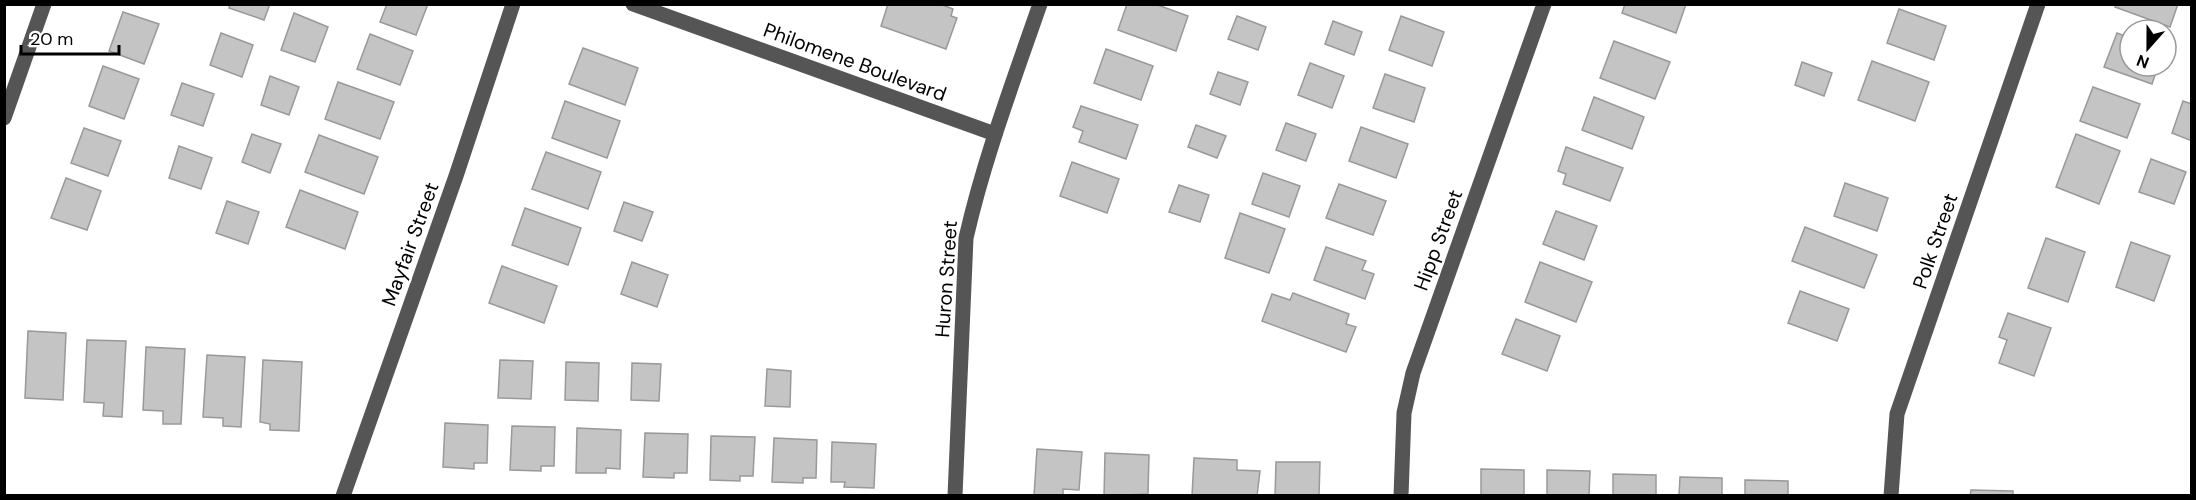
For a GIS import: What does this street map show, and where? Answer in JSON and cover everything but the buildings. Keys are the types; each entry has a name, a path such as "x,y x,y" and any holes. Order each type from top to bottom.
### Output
{"street":[{"path":"4,118 44,4"},
{"name":"Mayfair Street","path":"343,495 456,177 513,4"},
{"name":"Philomene Boulevard","path":"633,4 995,134"},
{"name":"Huron Street","path":"955,495 966,238 973,206 995,134 1040,4"},
{"name":"Hipp Street","path":"1401,495 1404,413 1413,373 1544,4"},
{"name":"Polk Street","path":"1891,495 1897,414 2038,4"}]}
